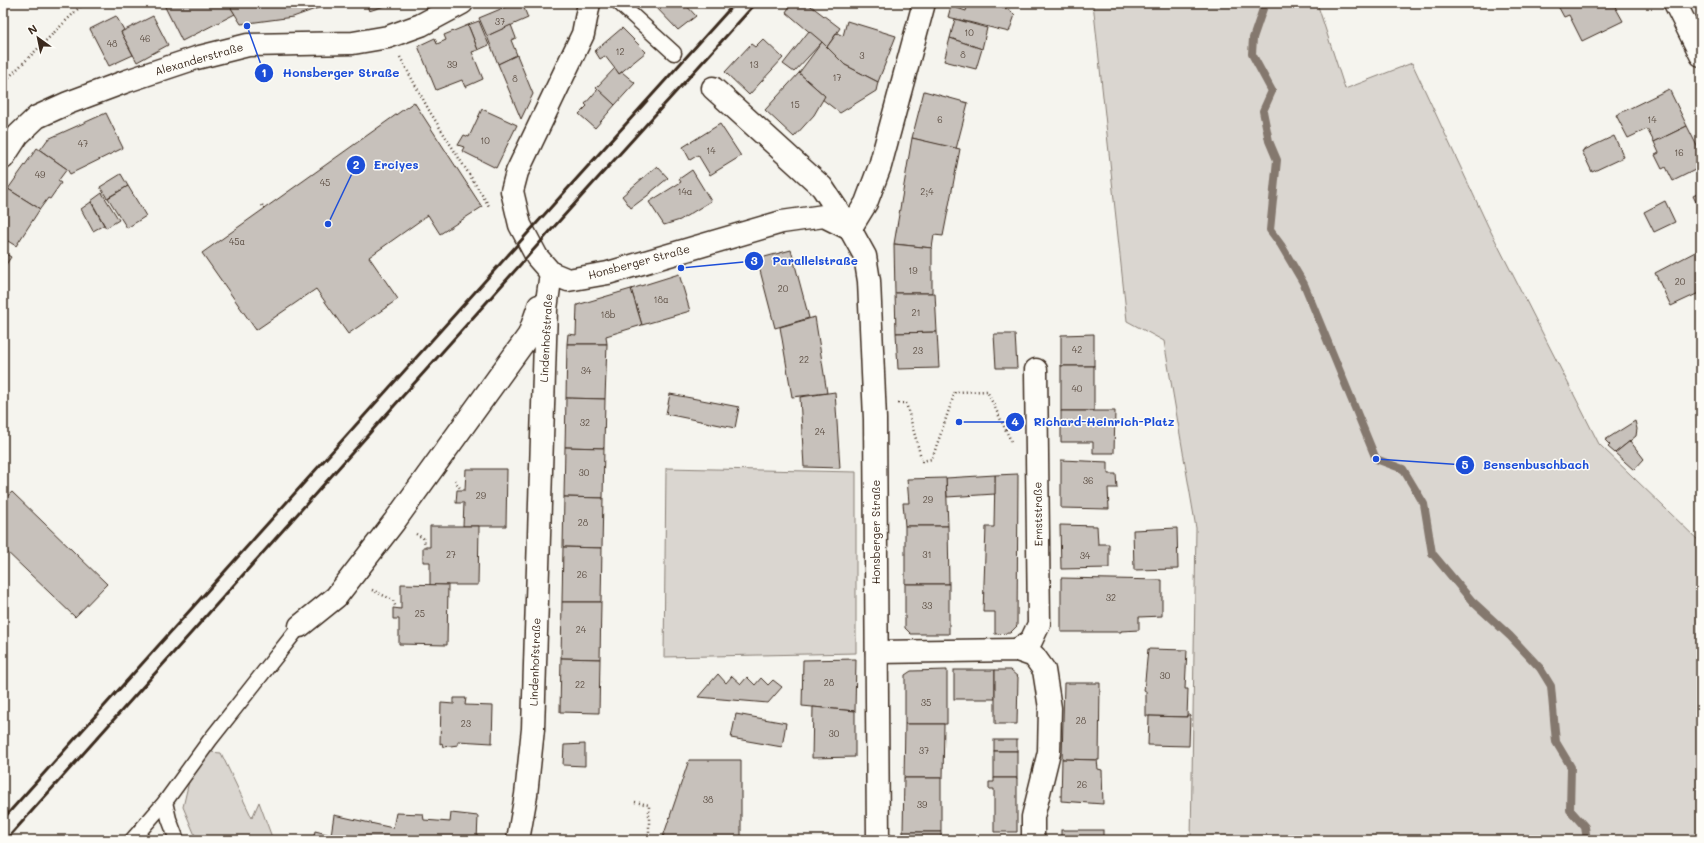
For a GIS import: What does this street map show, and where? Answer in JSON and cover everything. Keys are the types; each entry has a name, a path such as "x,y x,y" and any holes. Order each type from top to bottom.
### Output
{"street":[{"name":"Alexanderstraße","path":"3,158 18,135 37,117 68,103 196,58 248,45 353,43 388,37 420,25 462,3"},
{"name":"Honsberger Straße","path":"589,3 583,34 517,172 512,192 520,225 537,257 551,273 568,280 608,273 782,222 824,216 850,229"},
{"path":"850,229 866,203 880,166 924,3"},
{"path":"1675,3 1701,55"},
{"name":"Honsberger Straße","path":"712,88 822,187 850,229 864,256 869,281 876,419 878,840"},
{"name":"Lindenhofstraße","path":"300,626 336,597 394,522 529,335 551,273"},
{"name":"Lindenhofstraße","path":"518,840 526,795 533,729 546,309 551,273"},
{"name":"Ernststraße","path":"1017,650 1031,641 1039,624 1036,370"},
{"path":"877,652 1017,650 1034,656 1044,670 1050,708 1049,752 1033,817 1032,840"}],"lane":[{"path":"618,3 674,53"},
{"path":"132,840 165,802 215,734 300,626"},
{"path":"165,802 169,819 177,840"}],"path":[{"path":"3,83 84,3"},
{"path":"388,37 430,112 490,208"},
{"path":"912,427 922,461 932,460 955,392 987,391 1014,447"},
{"path":"350,579 393,600 396,608"},
{"path":"635,802 649,805 649,840"}],"shaded area":[{"path":"1093,3 1317,3 1345,89 1412,63 1488,226 1599,444 1701,543 1701,840 1191,840 1196,528 1164,341 1127,321"},
{"path":"666,468 856,472 856,653 664,657"},
{"path":"210,752 221,753 252,818 259,802 273,840 197,840 183,807 190,777"}],"building":[{"path":"163,3 228,3 235,14 182,41"},
{"path":"228,3 332,3 293,17 241,24"},
{"path":"366,3 394,3 369,11"},
{"path":"515,3 522,3 528,18 487,36 479,18"},
{"path":"652,3 684,3 696,16 678,30"},
{"path":"792,3 807,3 840,28 827,47 786,12"},
{"path":"968,3 994,3 1011,11 1015,15 1009,32 948,17 951,6 966,11"},
{"path":"1563,3 1613,3 1623,21 1582,41 1569,15 1564,17 1558,6"},
{"path":"116,16 124,30 121,32 133,55 109,66 90,29"},
{"path":"153,16 168,45 137,62 121,32"},
{"path":"955,19 987,28 982,49 950,38"},
{"path":"479,21 489,45 478,50 468,25"},
{"path":"847,21 896,36 878,82 845,65 827,47 837,33 843,36"},
{"path":"468,25 478,50 472,52 483,79 465,87 462,80 436,90 418,46 435,38 437,44 446,40 444,35"},
{"path":"511,25 516,38 511,40 517,55 498,64 487,36"},
{"path":"622,28 646,52 619,74 605,56 600,59 595,51"},
{"path":"809,31 822,42 794,72 783,64"},
{"path":"950,38 982,49 976,69 944,61"},
{"path":"763,39 783,58 749,95 725,72 751,44 755,47"},
{"path":"822,42 845,65 878,82 876,91 840,113 822,99 825,96 799,73"},
{"path":"517,55 533,94 521,119 498,64"},
{"path":"615,68 619,74 622,72 635,83 615,105 596,88"},
{"path":"799,73 825,96 814,115 794,137 765,110"},
{"path":"598,89 615,105 595,128 579,114 587,106 585,104"},
{"path":"1669,89 1687,126 1654,142 1647,129 1628,138 1616,115"},
{"path":"924,91 968,103 956,149 912,138"},
{"path":"414,102 482,207 440,234 428,215 369,257 398,299 348,334 316,289 256,330 202,253"},
{"path":"482,109 517,125 496,168 462,151 464,147 458,145 464,135 469,137"},
{"path":"106,113 123,148 70,174 67,169 40,150 48,139"},
{"path":"720,124 741,156 710,175 698,155 690,160 683,147"},
{"path":"1687,126 1701,154 1701,167 1673,181 1666,167 1662,169 1655,155 1659,153 1654,142"},
{"path":"1614,136 1624,157 1592,172 1582,151"},
{"path":"912,138 960,149 943,236 934,235 932,248 894,244"},
{"path":"37,148 67,169 58,181 61,183 50,199 48,198 40,209 8,189"},
{"path":"657,166 668,178 631,208 622,196"},
{"path":"692,170 711,201 680,220 664,225 649,202 681,182 679,179"},
{"path":"121,174 128,186 107,198 100,187"},
{"path":"128,186 146,216 127,228 108,198"},
{"path":"8,189 40,209 16,246 3,238 3,197"},
{"path":"1701,192 1701,212 1693,196"},
{"path":"102,193 119,220 106,228 91,201"},
{"path":"1665,201 1675,222 1654,232 1644,212"},
{"path":"91,202 104,225 93,231 81,209"},
{"path":"894,244 932,248 932,293 895,293"},
{"path":"1701,249 1701,292 1671,306 1655,273"},
{"path":"791,250 809,318 775,328 757,259"},
{"path":"3,252 11,257 3,269"},
{"path":"679,274 690,311 642,325 631,289"},
{"path":"631,289 642,325 606,336 607,344 567,344 568,334 576,335 577,305"},
{"path":"895,293 935,293 937,332 896,333"},
{"path":"815,317 827,393 792,397 780,327"},
{"path":"937,332 939,368 898,369 896,333"},
{"path":"994,334 1015,334 1017,368 996,368"},
{"path":"1094,334 1094,366 1061,366 1061,335"},
{"path":"567,344 607,344 605,399 566,398"},
{"path":"1061,366 1094,366 1094,411 1061,411"},
{"path":"835,392 840,468 804,467 800,397"},
{"path":"670,394 739,407 735,428 666,414"},
{"path":"566,398 605,399 604,448 565,447"},
{"path":"1061,411 1115,411 1114,453 1093,453 1093,442 1061,442"},
{"path":"1635,421 1637,429 1636,436 1615,453 1608,447 1610,445 1605,440"},
{"path":"1630,441 1644,459 1634,470 1615,453"},
{"path":"565,447 604,448 603,498 564,497"},
{"path":"1061,460 1108,462 1108,474 1116,474 1117,488 1108,488 1109,509 1061,508"},
{"path":"466,469 507,469 506,526 463,526 464,503 456,503 457,490 465,490"},
{"path":"1018,474 1017,626 1010,633 995,634 995,612 983,612 986,527 994,527 995,475"},
{"path":"995,475 995,494 947,497 946,478"},
{"path":"946,478 948,526 905,526 903,503 909,503 907,479"},
{"path":"12,492 107,584 75,617 3,548 3,500"},
{"path":"564,497 603,498 602,548 563,547"},
{"path":"1060,525 1097,526 1098,544 1109,544 1109,568 1061,569"},
{"path":"430,526 479,526 478,585 430,585 430,562 423,562 423,547 430,547"},
{"path":"905,526 948,526 949,584 905,584"},
{"path":"1177,528 1178,569 1134,570 1133,530"},
{"path":"563,547 602,548 601,602 562,602"},
{"path":"1061,578 1162,580 1162,616 1139,617 1139,630 1121,632 1061,632"},
{"path":"401,584 448,585 447,645 399,644 399,619 393,619 393,608 401,609"},
{"path":"905,584 949,584 949,634 911,634 905,628"},
{"path":"562,602 601,602 600,659 561,658"},
{"path":"1148,649 1187,650 1185,689 1188,689 1187,717 1146,716 1146,691 1144,691"},
{"path":"561,658 600,659 599,713 560,712"},
{"path":"856,659 855,711 802,706 803,660"},
{"path":"947,670 947,724 905,724 905,675 911,671"},
{"path":"954,670 995,670 995,699 954,699"},
{"path":"995,670 1010,670 1018,677 1017,724 995,724"},
{"path":"718,674 726,683 732,676 741,684 747,677 755,685 761,678 768,685 773,680 782,687 768,703 698,697"},
{"path":"1064,683 1100,683 1099,760 1062,759"},
{"path":"454,698 466,698 465,705 493,706 492,743 458,741 458,745 443,747 442,743 440,744 441,703 454,704"},
{"path":"813,707 855,711 855,757 812,758"},
{"path":"736,714 786,723 782,747 731,738"},
{"path":"1187,715 1190,715 1189,746 1148,745 1149,716 1187,717"},
{"path":"905,724 944,724 943,778 904,778"},
{"path":"994,740 1017,740 1017,751 994,751"},
{"path":"585,744 585,766 563,765 564,745"},
{"path":"994,751 1017,751 1017,778 994,778"},
{"path":"1062,759 1097,760 1098,769 1102,770 1103,804 1061,801"},
{"path":"689,760 741,760 741,840 662,840"},
{"path":"904,778 941,778 941,832 903,832"},
{"path":"994,778 1017,778 1017,832 994,832 994,789 989,789 989,782 994,782"},
{"path":"396,813 423,814 424,820 450,822 451,813 478,816 477,840 313,840 315,831 331,835 334,815 393,828"},
{"path":"1061,830 1103,830 1103,840 1061,840"},
{"path":"903,832 941,832 941,840 903,840"}],"waterway":[{"path":"1265,3 1253,38 1252,54 1272,91 1263,111 1269,141 1277,160 1270,230 1281,245 1304,284 1376,459 1403,469 1424,504 1432,553 1472,601 1510,636 1540,668 1551,686 1556,742 1571,767 1570,810 1585,827 1587,840"}],"railway":[{"path":"3,819 735,3"},
{"path":"6,840 756,3"}],"place":[{"name":"Honsberger Straße","path":"247,26"},
{"name":"Erciyes","path":"328,224"},
{"name":"Parallelstraße","path":"681,268"},
{"name":"Richard-Heinrich-Platz","path":"959,422"},
{"name":"Bensenbuschbach","path":"1376,459"}]}
